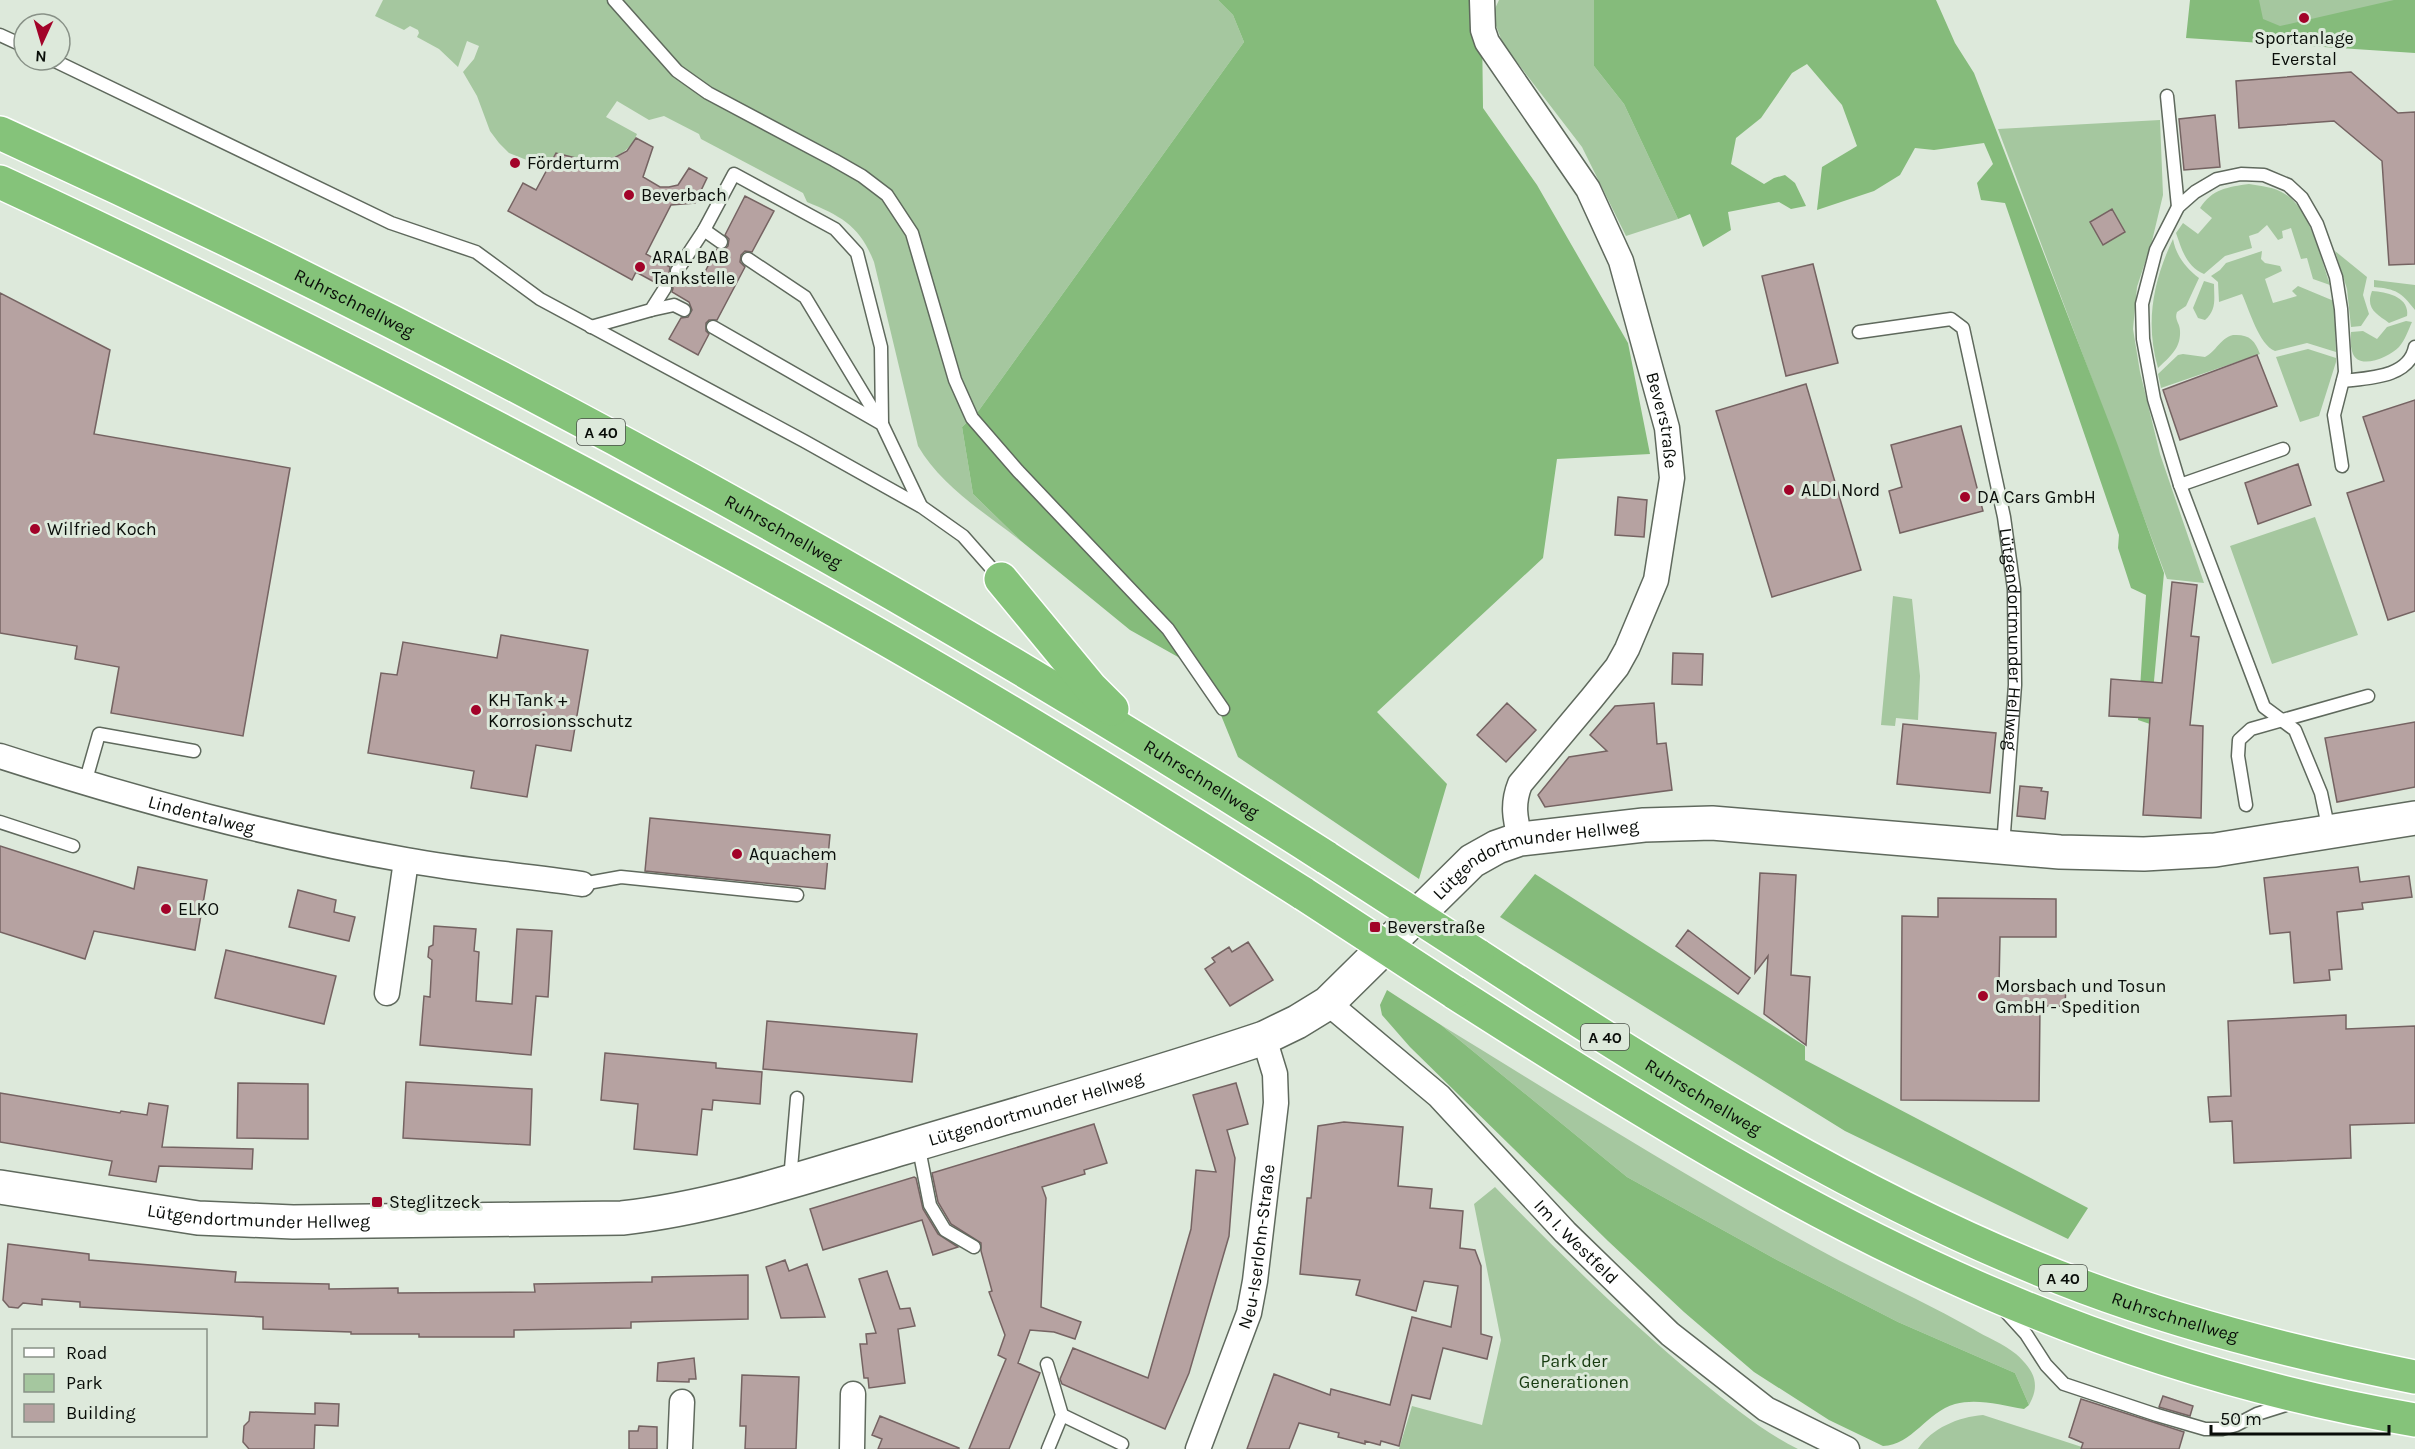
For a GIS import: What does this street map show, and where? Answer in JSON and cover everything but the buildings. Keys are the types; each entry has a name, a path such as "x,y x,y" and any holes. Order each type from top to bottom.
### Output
{"highway":[{"name":"Ruhrschnellweg","path":"0,133 223,238 593,428 904,600 1183,766 1610,1041 1734,1115 1887,1199 1988,1247 2085,1287 2188,1322 2312,1355 2415,1377"},
{"name":"A 40","path":"0,182 130,242 330,341 691,532 922,660 1156,801 1560,1060 1707,1149 1839,1221 1952,1277 2052,1319 2112,1341 2235,1379 2353,1408 2415,1420"},
{"path":"1001,579 1090,688 1124,721 1183,766"}],"main road":[{"name":"Lütgendortmunder Hellweg","path":"0,1187 198,1218 314,1222 622,1218 672,1212 790,1181 1264,1038 1328,1003 1472,861 1497,847 1520,839 1644,825 1712,823 2060,852 2169,853 2215,850 2415,818"}],"street":[{"name":"Beverstraße","path":"1482,0 1482,30 1487,42 1588,189 1621,261 1667,428 1672,478 1656,580 1635,632 1617,667 1520,784 1514,807 1520,839"},
{"name":"Lindentalweg","path":"0,756 85,783 244,827 406,861 582,884"},
{"path":"387,993 406,861"},
{"name":"Im I. Westfeld","path":"1328,1003 1439,1095 1544,1210 1670,1334 1766,1409 1847,1449"},
{"name":"Neu-Iserlohn-Straße","path":"1198,1449 1249,1313 1255,1281 1276,1103 1275,1074 1264,1038"},
{"path":"852,1449 853,1394"},
{"path":"680,1449 682,1402"}],"lane":[{"path":"615,0 677,70 708,93 834,160 862,176 887,195 912,233 955,380 972,418 1026,479 1168,629 1223,709"},
{"path":"72,69 391,223 476,252 523,288 591,327 922,507 963,536 1001,579"},
{"path":"2167,96 2178,207"},
{"path":"677,271 704,230 734,174 835,229 857,253 881,347 882,424"},
{"path":"2329,832 2321,793 2295,730 2264,707 2180,485 2154,399 2143,339 2142,312 2156,250 2178,207 2195,192 2217,179 2241,174 2264,175 2288,185 2302,198 2317,224 2336,277 2344,338 2345,372 2334,415 2342,466"},
{"path":"704,230 721,242"},
{"path":"748,260 805,297 882,424 922,507"},
{"path":"651,310 665,288"},
{"path":"591,327 674,304 684,310"},
{"name":"Lütgendortmunder Hellweg","path":"1859,332 1951,319 1963,328 2004,516 2014,589 2015,685 2003,847"},
{"path":"713,327 882,424"},
{"path":"2343,381 2380,376 2406,367 2414,355 2415,348"},
{"path":"2180,485 2283,449"},
{"path":"2246,805 2238,756 2239,740 2251,729 2368,696"},
{"path":"85,783 99,734 194,752"},
{"path":"0,822 73,846"},
{"path":"582,884 621,877 797,895"},
{"path":"790,1181 797,1098"},
{"path":"918,1143 930,1205 945,1230 975,1247"},
{"path":"1952,1277 1996,1304 2014,1319 2046,1365 2064,1384 2126,1405 2205,1429 2222,1429 2236,1425 2266,1410 2290,1404 2310,1403 2353,1408"},
{"path":"1047,1364 1062,1415 1048,1449"},
{"path":"1062,1415 1122,1444"}],"green space":[{"path":"383,0 1218,0 1233,15 1244,42 977,413 962,427 973,494 1021,541 951,486 918,446 874,262 862,239 848,224 830,212 807,202 803,193 701,139 699,134 664,116 649,120 617,101 606,117 637,134 631,145 613,157 590,161 556,153 547,168 509,153 490,131 477,96 463,72 474,59 479,46 467,41 458,67 439,49 417,37 418,30 410,26 404,30 375,16"},
{"path":"1218,0 1489,0 1482,26 1483,108 1537,185 1628,343 1650,454 1557,459 1543,558 1377,712 1447,784 1419,879 1238,757 1203,671 1130,630 1021,541 973,494 962,427 977,413 1244,42 1233,15"},
{"path":"1499,0 1594,0 1594,66 1624,104 1678,219 1626,236 1582,147 1503,44 1492,15"},
{"path":"1594,0 1936,0 1955,43 1974,73 2117,443 2164,573 2150,724 2138,720 2146,595 2131,588 2118,548 2119,535 2005,203 1981,200 1977,183 1993,164 1984,143 1934,150 1915,148 1900,175 1874,191 1817,210 1822,167 1857,146 1842,105 1807,64 1792,73 1761,118 1736,138 1731,164 1764,184 1785,175 1795,183 1806,206 1791,209 1779,202 1728,212 1731,230 1703,247 1690,214 1678,219 1624,104 1594,66"},
{"name":"Sportanlage Everstal","path":"2190,0 2259,0 2263,19 2280,26 2394,0 2415,0 2415,53 2186,38"},
{"name":"Sportanlage Everstal","path":"2194,0 2415,0 2415,50 2192,36"},
{"path":"2160,120 2163,195 2152,241 2137,287 2133,329 2140,372 2160,454 2204,583 2167,579 1998,129"},
{"path":"2249,184 2277,190 2294,201 2314,235 2330,285 2313,279 2307,258 2301,259 2291,228 2282,231 2283,238 2278,240 2267,225 2258,233 2249,236 2252,248 2225,256 2204,274 2193,267 2176,233 2183,223 2198,234 2212,218 2200,208 2210,197 2227,188"},
{"path":"2173,239 2182,261 2199,278 2186,306 2177,312 2180,337 2177,347 2158,368 2152,335 2153,302 2160,271"},
{"path":"2262,251 2261,259 2265,263 2280,266 2282,271 2265,279 2273,303 2297,296 2292,291 2298,286 2334,301 2336,352 2307,343 2275,351 2264,342 2259,334 2242,294 2219,302 2218,282 2211,276 2226,263"},
{"path":"2335,251 2367,277 2363,295 2369,314 2361,326 2351,327 2347,289"},
{"path":"2374,280 2415,285 2415,310 2398,292 2374,287"},
{"path":"2204,281 2214,284 2213,308 2205,320 2198,318 2193,308"},
{"path":"2372,291 2390,294 2401,300 2405,304 2407,316 2389,323 2371,307"},
{"path":"2406,321 2412,322 2403,341 2394,351 2374,361 2360,361 2355,357 2351,346 2351,332 2363,331 2377,339 2387,327"},
{"path":"2233,335 2251,339 2260,354 2161,388 2158,374 2178,355 2205,357 2224,339"},
{"path":"2308,349 2336,358 2336,362 2319,416 2300,422 2276,357"},
{"path":"2315,517 2358,635 2272,664 2230,546"},
{"path":"1893,596 1912,599 1920,676 1918,720 1896,718 1895,726 1881,725"},
{"path":"1535,874 1805,1046 1805,1060 2088,1208 2068,1239 1845,1131 1500,917"},
{"path":"1387,990 1441,1025 1627,1177 1777,1260 1898,1322 2015,1373 2029,1405 2024,1409 1980,1402 1955,1404 1936,1414 1903,1440 1883,1446 1829,1420 1754,1372 1684,1312 1608,1241 1410,1047 1382,1015 1380,1005"},
{"path":"1441,1025 1627,1139 1768,1221 2006,1347 2022,1360 2034,1378 2035,1390 2029,1405 2015,1373 1898,1322 1777,1260 1627,1177"},
{"name":"Park der Generationen","path":"1495,1187 1595,1287 1647,1335 1748,1418 1798,1449 1399,1449 1412,1406 1482,1425 1501,1340 1474,1204"},
{"path":"1983,1415 2082,1447 2081,1449 1918,1449 1931,1435 1946,1425 1964,1418"}],"place":[{"name":"Sportanlage Everstal","path":"2304,18"},
{"name":"Förderturm","path":"515,163"},
{"name":"Beverbach","path":"629,195"},
{"name":"ARAL BAB Tankstelle","path":"640,267"},
{"name":"ALDI Nord","path":"1789,490"},
{"name":"DA Cars GmbH","path":"1965,497"},
{"name":"Wilfried Koch","path":"35,529"},
{"name":"KH Tank + Korrosionsschutz","path":"476,710"},
{"name":"Aquachem","path":"737,854"},
{"name":"ELKO","path":"166,909"},
{"name":"Beverstraße","path":"1375,927"},
{"name":"Morsbach und Tosun GmbH - Spedition","path":"1983,996"},
{"name":"Steglitzeck","path":"377,1202"}]}
